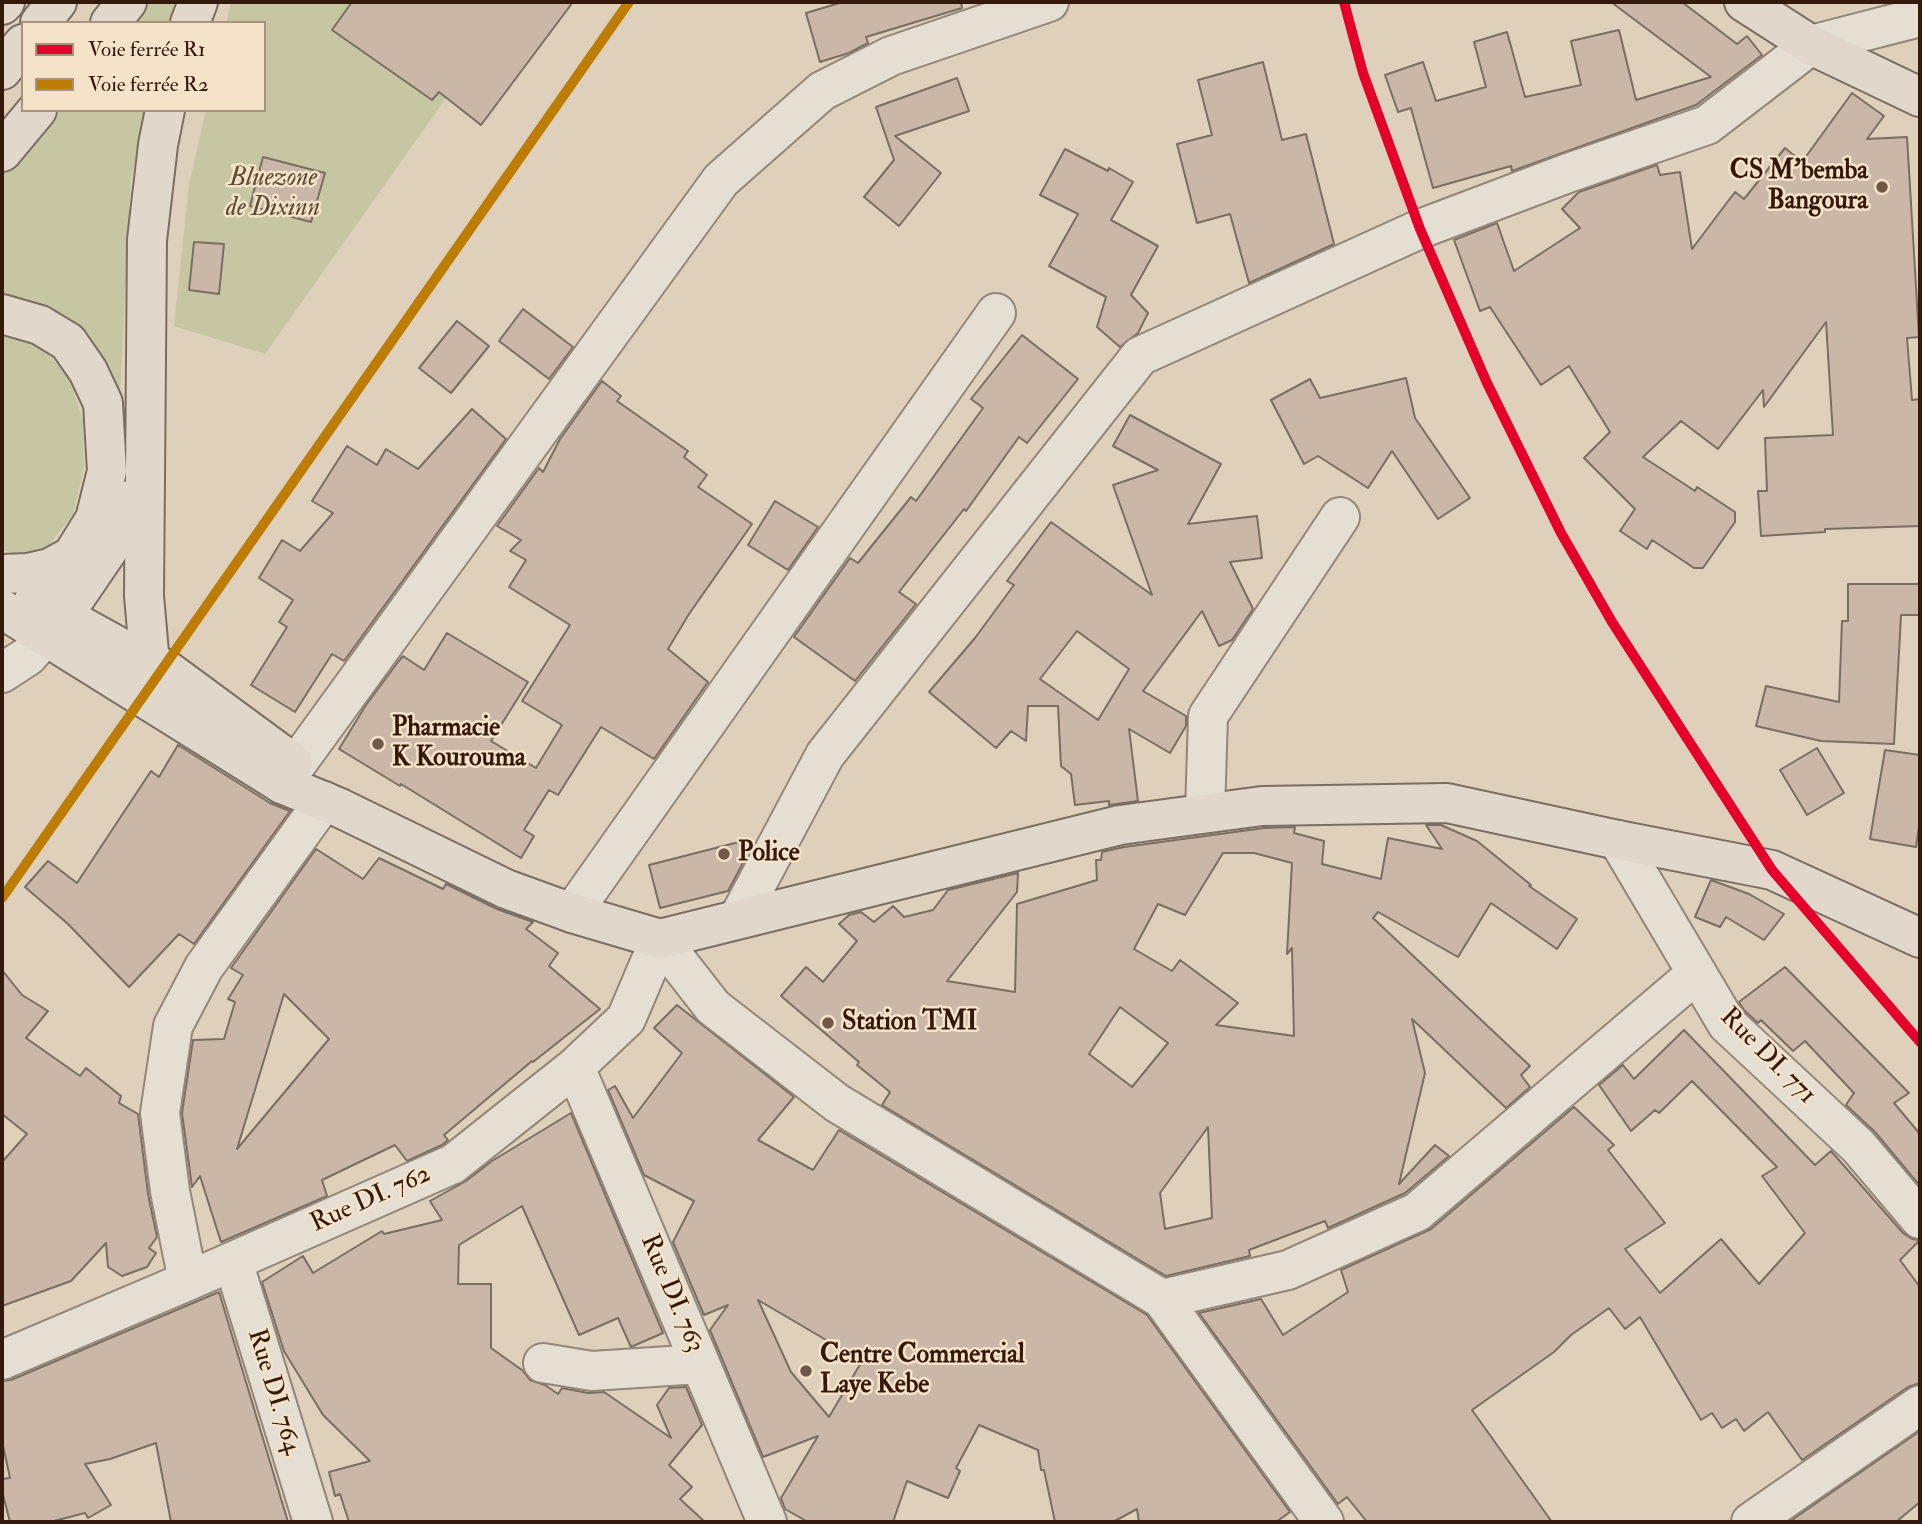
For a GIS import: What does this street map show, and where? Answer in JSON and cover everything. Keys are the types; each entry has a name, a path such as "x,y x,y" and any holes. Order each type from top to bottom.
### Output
{"main road":[{"path":"42,21 57,2"},
{"path":"112,21 127,2"},
{"path":"191,21 198,2"},
{"path":"1744,2 1811,45 1920,97"},
{"path":"2,70 21,46"},
{"path":"2,152 35,112"},
{"path":"150,664 144,596 146,240 164,112"},
{"path":"2,314 40,325 68,342 88,371 103,403 107,471 95,519 29,622"},
{"path":"29,622 108,550 143,469"},
{"path":"72,556 50,568 2,576 29,622 288,774 332,804 506,889 572,913 660,939 1120,825 1262,806 1447,803 1772,870 1920,938"},
{"path":"29,622 164,668 288,774"}],"street":[{"path":"288,774 722,180 822,91 891,56 1049,2"},
{"path":"738,919 825,755 1140,356 1420,229 1568,173 1707,125 1811,45 1920,17"},
{"path":"572,913 996,313"},
{"path":"1205,813 1208,716 1340,517"},
{"path":"2,673 29,656 29,622"},
{"path":"188,1281 170,1191 160,1112 173,1026 204,967 332,804"},
{"name":"Rue DI. 771","path":"1618,840 1727,1024 1858,1146 1920,1219"},
{"path":"660,939 713,1007 837,1103 1162,1298 1324,1522"},
{"name":"Rue DI. 762","path":"2,1360 453,1164 575,1067 626,1019 660,939"},
{"path":"1162,1298 1288,1270 1417,1212 1696,973"},
{"name":"Rue DI. 763","path":"575,1067 767,1522"},
{"name":"Rue DI. 764","path":"233,1261 313,1522"},
{"path":"543,1363 592,1371 700,1364"},
{"path":"1751,1522 1920,1405"}],"green space":[{"path":"134,2 179,2 171,21 119,21"},
{"name":"Bluezone de Dixinn","path":"231,2 514,2 265,354 174,326 189,184 206,112 266,112 266,21 226,21"},
{"path":"43,112 146,112 131,179 118,435 49,312 2,294 2,162"},
{"path":"2,327 45,348 70,380 83,420 84,468 73,515 45,550 23,556 2,550"}],"building":[{"path":"352,2 573,2 481,125 439,92 432,100 332,30"},
{"path":"843,2 961,2 962,8 866,37 868,43 849,53 820,62 806,13"},
{"path":"1611,2 1682,2 1737,44 1747,36 1762,55 1696,105 1512,171 1511,166 1433,188 1411,108 1398,112 1385,75 1423,62 1436,101 1486,87 1474,42 1507,32 1525,97 1581,85 1571,41 1619,30 1636,100 1711,77"},
{"path":"1263,62 1282,140 1306,134 1334,244 1249,283 1230,214 1197,223 1177,144 1212,135 1198,80"},
{"path":"957,78 969,111 895,136 941,173 899,226 864,197 894,160 876,107"},
{"path":"1852,93 1884,116 1867,139 1907,137 1919,337 1907,338 1912,400 1920,399 1920,526 1825,529 1825,532 1761,536 1758,491 1767,491 1765,438 1833,435 1826,322 1764,407 1763,390 1718,449 1681,421 1643,457 1695,491 1697,487 1735,512 1735,522 1703,568 1694,568 1652,540 1647,549 1620,531 1635,509 1584,458 1610,432 1569,366 1541,385 1490,307 1480,311 1454,240 1497,223 1514,271 1580,228 1562,209 1579,192 1657,165 1660,175 1680,172 1692,249 1735,192 1744,199 1785,148 1802,162"},
{"path":"1065,149 1108,171 1109,168 1133,182 1111,220 1158,246 1131,295 1148,313 1138,333 1120,347 1097,327 1106,297 1049,266 1078,214 1040,195"},
{"path":"263,157 325,173 311,222 250,206"},
{"path":"194,242 224,244 219,294 189,290"},
{"path":"523,309 573,347 549,379 499,341"},
{"path":"457,321 489,346 451,393 419,368"},
{"path":"1022,335 1078,379 1027,443 1019,437 966,511 964,509 899,592 916,604 855,681 794,637 850,558 858,563 911,497 916,501 983,408 971,399"},
{"path":"1406,378 1415,418 1470,498 1438,519 1392,451 1368,488 1318,456 1304,464 1271,400 1310,379 1320,398"},
{"path":"602,381 621,396 617,401 688,451 684,457 707,475 698,487 752,524 668,649 708,682 654,759 601,727 558,795 549,790 524,830 534,836 521,858 339,749 366,705 403,656 424,670 447,633 528,682 491,741 536,768 562,725 522,701 570,625 509,587 526,560 510,551 521,540 497,526 539,468 543,472 560,439"},
{"path":"472,409 506,439 344,661 332,654 295,712 251,685 287,627 279,622 293,600 259,578 282,540 300,551 333,513 312,501 347,446 377,465 386,449 418,469"},
{"path":"1130,415 1221,464 1188,524 1257,516 1262,558 1230,562 1253,609 1232,640 1219,646 1202,611 1143,691 1186,716 1186,726 1170,753 1129,729 1138,801 1109,805 1109,801 1075,805 1071,774 1061,766 1058,706 1028,706 1026,741 1011,731 996,748 929,692 975,638 1014,585 1007,581 1051,522 1152,595 1113,485 1158,470 1113,446","holes":["1077,631 1129,669 1098,720 1040,679"]},
{"path":"775,501 818,527 788,570 748,545"},
{"path":"1848,584 1920,584 1920,615 1901,615 1894,744 1821,741 1756,726 1766,686 1839,702 1842,621 1848,621"},
{"path":"178,745 270,803 290,811 194,944 179,934 129,987 68,924 25,887 48,861 77,883 151,771 159,777"},
{"path":"1817,748 1844,793 1807,815 1780,770"},
{"path":"1885,750 1920,755 1920,820 1916,847 1870,839"},
{"path":"1426,825 1441,825 1477,841 1531,885 1529,886 1577,919 1557,949 1491,903 1458,957 1378,912 1373,918 1530,1066 1521,1075 1530,1087 1506,1108 1412,1019 1425,1073 1399,1184 1435,1145 1449,1156 1405,1193 1328,1228 1325,1221 1249,1250 1250,1256 1166,1276 882,1105 890,1092 781,996 806,967 823,982 857,941 839,924 849,915 861,912 874,922 893,906 904,917 933,910 948,890 1018,873 1017,892 947,981 1015,992 1017,904 1097,880 1096,860 1101,860 1102,852 1124,847 1264,828 1295,827 1294,833 1324,841 1322,864 1381,879 1388,838 1442,849","holes":["1223,853 1254,853 1292,863 1287,954 1292,948 1294,1036 1216,1025 1238,1003 1180,960 1172,971 1134,949 1158,904 1185,915","1120,1007 1168,1043 1132,1087 1089,1054","1208,1127 1212,1218 1165,1229 1160,1193"]},
{"path":"739,842 744,861 728,891 660,908 649,865"},
{"path":"316,849 363,879 379,858 443,889 446,884 497,909 533,922 526,929 558,953 549,966 600,1009 532,1061 444,1135 448,1140 442,1145 407,1161 395,1145 322,1180 327,1196 221,1242 200,1176 192,1187 182,1113 193,1040 224,1039 235,1002 228,999 243,975 231,968","holes":["284,994 329,1039 237,1149"]},
{"path":"1711,880 1749,894 1784,914 1764,940 1726,917 1720,927 1695,917"},
{"path":"1785,967 1909,1093 1894,1103 1920,1134 1920,1186 1875,1132 1846,1105 1854,1093 1805,1041 1793,1051 1761,1020 1758,1023 1739,1002"},
{"path":"2,970 22,995 48,1011 26,1038 80,1076 86,1068 121,1096 119,1103 138,1114 148,1194 157,1237 149,1248 156,1253 147,1267 122,1276 108,1267 106,1243 71,1281 2,1306 2,1162 27,1134 2,1114"},
{"path":"677,1005 794,1097 758,1140 813,1170 839,1130 1147,1315 1290,1512 1276,1522 1139,1522 1137,1509 1113,1522 1055,1522 1038,1450 979,1425 956,1468 960,1471 948,1498 907,1481 893,1522 808,1522 785,1509 781,1498 818,1436 763,1457 710,1330 728,1305 704,1315 673,1242 694,1201 644,1175 608,1090 615,1086 633,1118 682,1053 654,1028","holes":["758,1300 862,1361 829,1417 791,1372"]},
{"path":"1684,1030 1815,1165 1831,1151 1903,1233 1912,1239 1920,1240 1900,1260 1920,1287 1920,1383 1908,1387 1802,1460 1768,1412 1744,1431 1736,1419 1722,1428 1712,1413 1701,1420 1640,1317 1625,1329 1609,1308 1571,1335 1554,1352 1472,1410 1552,1522 1367,1522 1347,1497 1338,1504 1199,1313 1261,1299 1283,1335 1348,1292 1341,1270 1431,1229 1574,1107 1614,1145 1608,1150 1665,1223 1625,1249 1660,1293 1721,1239 1759,1284 1805,1233 1762,1176 1777,1167 1692,1081 1659,1113 1655,1110 1631,1131 1599,1085 1623,1065 1634,1079"},
{"path":"571,1113 663,1333 631,1347 618,1318 579,1335 522,1206 459,1245 458,1284 491,1284 491,1348 522,1370 530,1380 545,1385 558,1394 562,1388 588,1393 604,1392 671,1438 657,1405 669,1388 686,1387 702,1425 669,1465 692,1487 680,1499 705,1522 349,1522 340,1494 335,1496 329,1472 370,1461 323,1415 284,1351 262,1282 303,1256 313,1273 382,1231 384,1234 442,1220 430,1201"},
{"path":"219,1292 288,1522 171,1522 156,1443 110,1459 85,1464 111,1505 88,1518 85,1513 50,1522 10,1522 2,1491 2,1479 10,1478 2,1441 2,1381 11,1380"},
{"path":"1920,1431 1920,1502 1896,1522 1789,1522"}],"railway":[{"path":"1344,2 1363,73 1420,229 1487,383 1561,533 1612,622 1772,870 1920,1042"}],"rail line":[{"name":"R2","path":"2,898 629,2"},
{"name":"R1","path":"1344,2 1363,73 1420,229 1487,383 1561,533 1612,622 1772,870 1920,1042"}],"place":[{"name":"CS M'bemba Bangoura","path":"1882,187"},
{"name":"Pharmacie K Kourouma","path":"378,744"},
{"name":"Police","path":"724,854"},
{"name":"Station TMI","path":"828,1023"},
{"name":"Centre Commercial Laye Kebe","path":"806,1371"}]}
